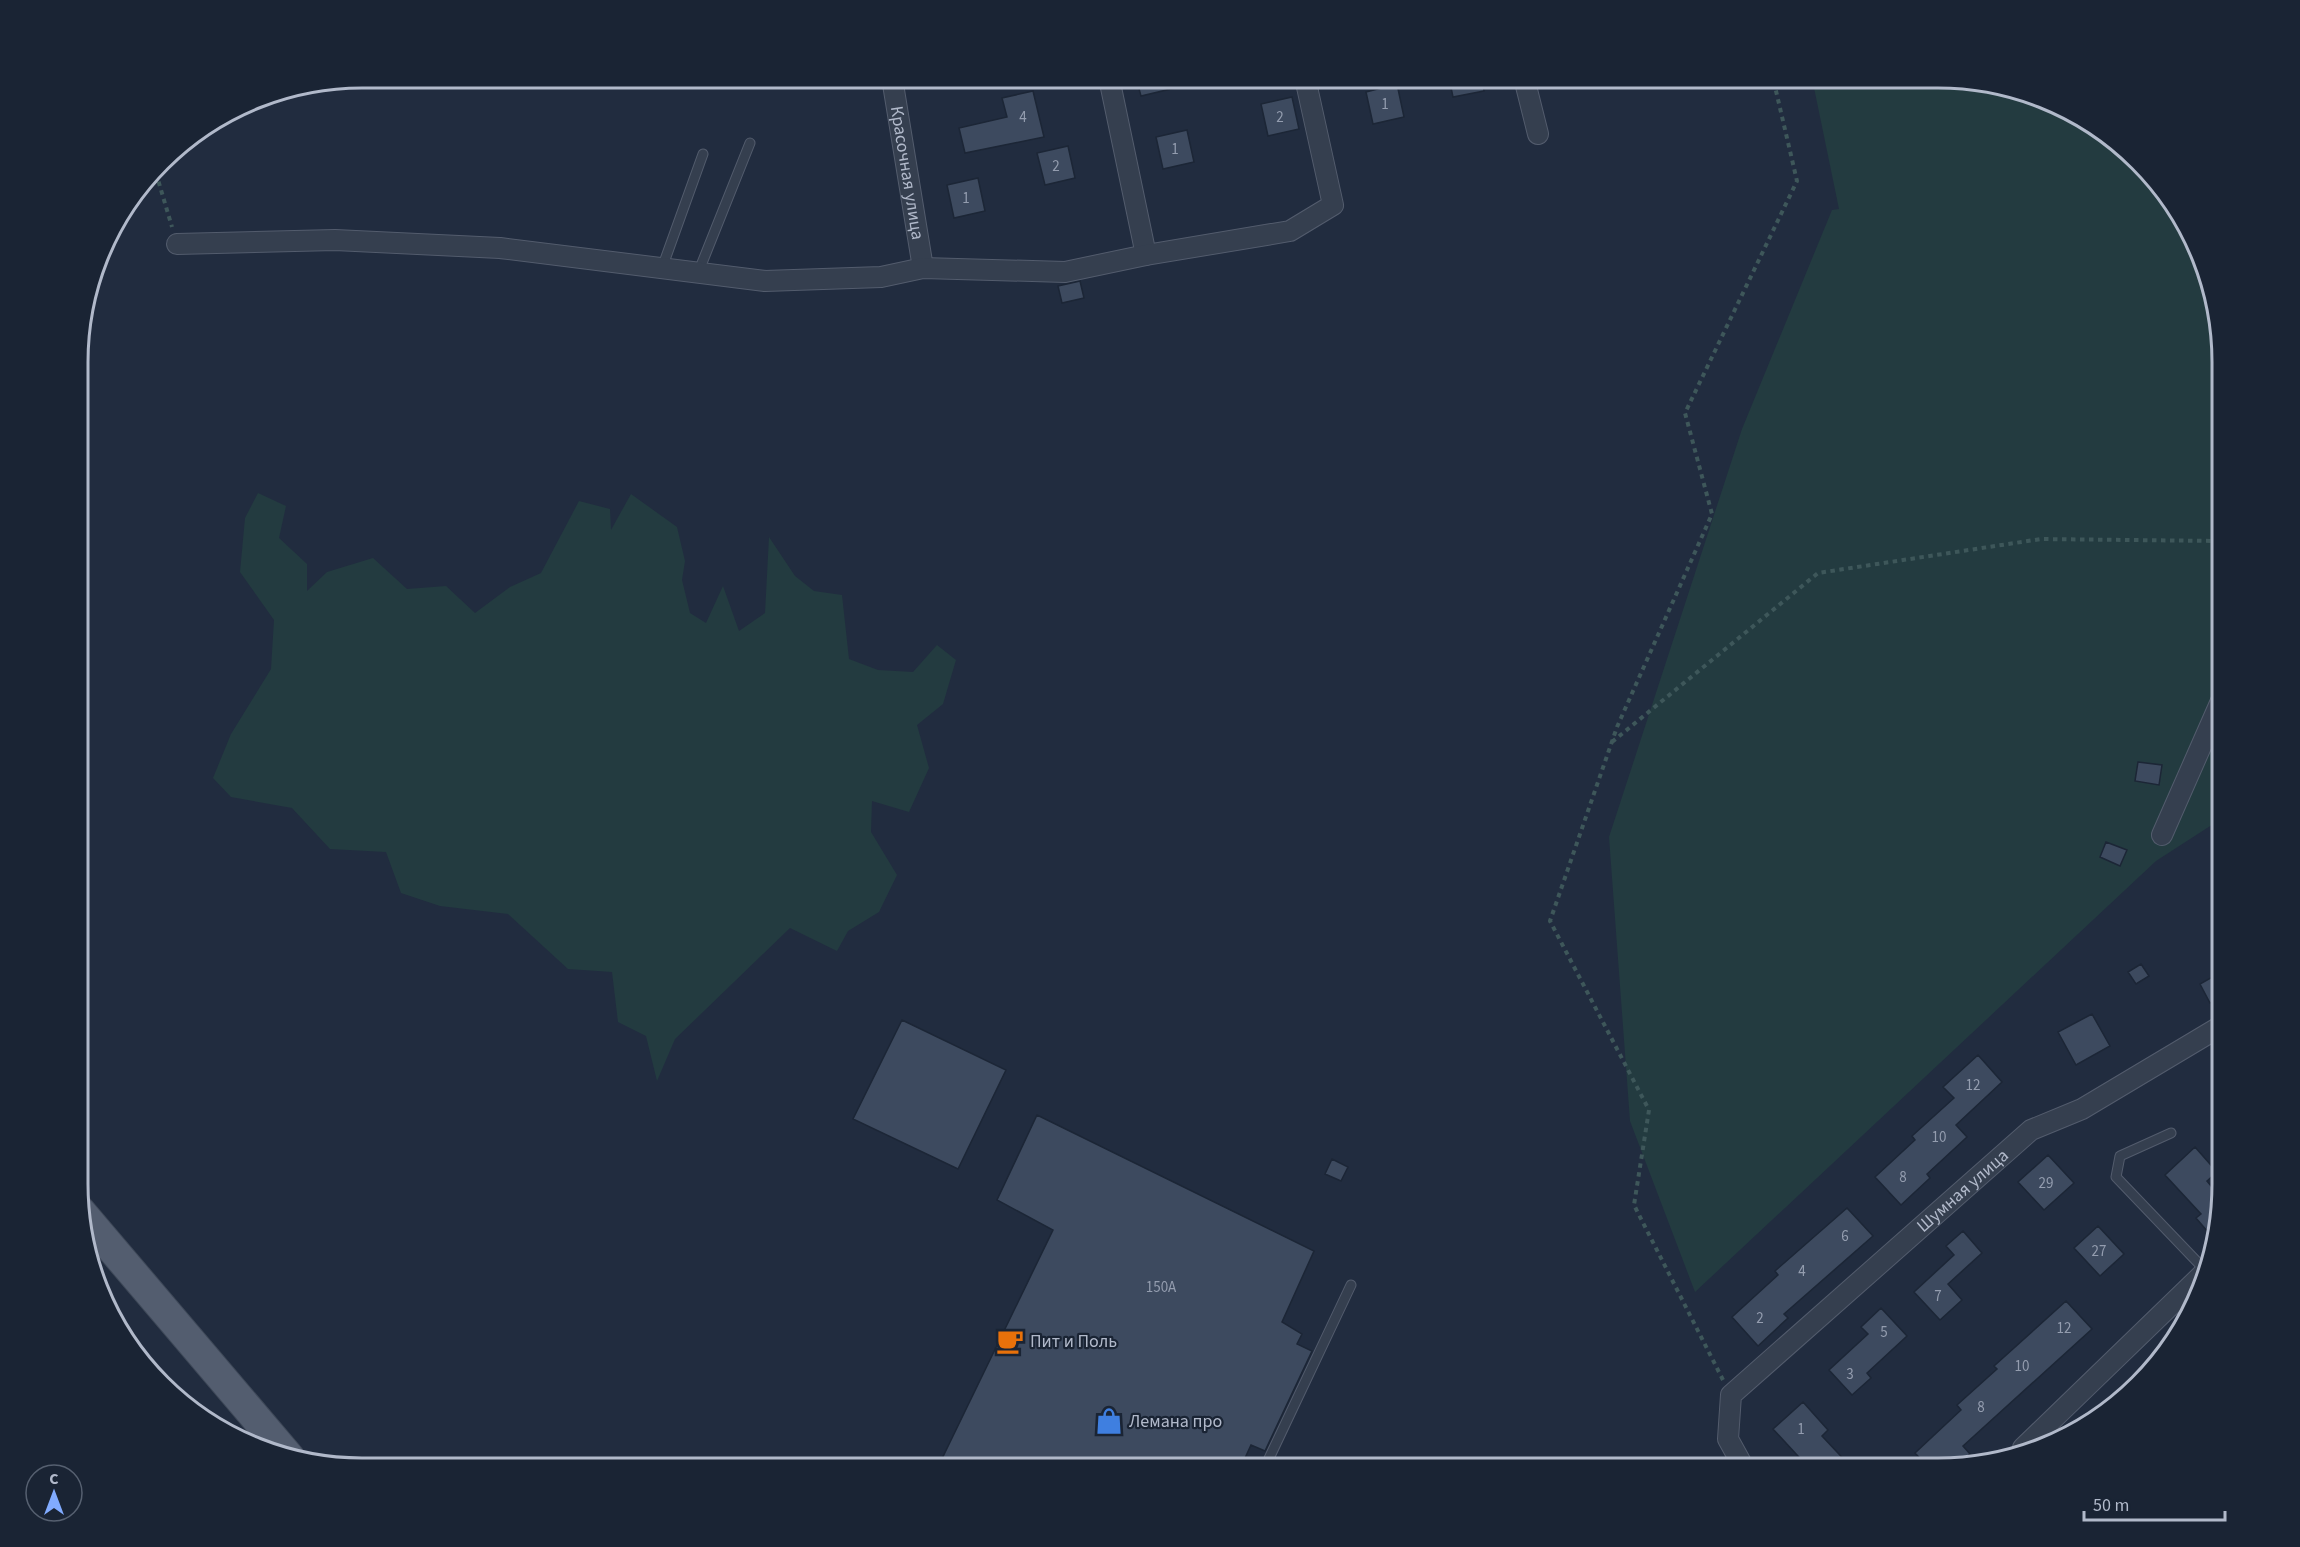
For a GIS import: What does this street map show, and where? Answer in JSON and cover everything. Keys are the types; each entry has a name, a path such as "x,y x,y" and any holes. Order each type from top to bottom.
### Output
{"main road":[{"path":"92,1224 279,1445"}],"street":[{"name":"Красочная улица","path":"894,88 923,268"},
{"path":"1111,88 1146,255"},
{"path":"177,244 335,240 500,248 765,281 881,277 923,268 1065,272 1146,255 1290,231 1333,205 1307,88"},
{"path":"1526,88 1538,134"},
{"path":"2162,835 2212,721"},
{"name":"Шумная улица","path":"1731,1395 2031,1130 2082,1109 2212,1031"},
{"path":"2026,1444 2192,1286"},
{"path":"1731,1395 1728,1439 1738,1458"}],"lane":[{"path":"698,273 750,142"},
{"path":"662,268 703,154"},
{"path":"2172,1133 2121,1156 2116,1177 2199,1264"},
{"path":"1269,1458 1351,1285"}],"path":[{"path":"1731,1395 1634,1205 1649,1110 1550,921 1612,742 1712,514 1685,413 1797,181 1775,88"},
{"path":"158,180 177,244"},
{"path":"1612,742 1818,573 2041,539 2212,541"}],"green space":[{"path":"1814,88 1937,88 1973,91 2008,98 2042,109 2074,125 2118,156 2144,182 2175,226 2197,274 2206,309 2211,345 2212,825 2156,861 1695,1292 1630,1121 1609,837 1742,429 1832,210 1839,209"},
{"path":"258,493 286,506 279,538 307,564 307,591 327,572 373,558 407,589 446,586 475,613 510,587 541,573 579,501 610,509 611,530 631,494 677,527 685,561 682,580 690,613 706,623 723,586 739,631 765,613 769,537 795,576 814,591 842,595 849,659 878,670 913,672 937,645 956,660 943,704 917,725 929,768 909,812 872,801 871,832 897,875 879,912 848,931 837,951 790,928 675,1039 657,1081 646,1036 618,1022 612,972 568,969 508,914 440,906 401,893 386,852 330,849 292,808 231,797 213,778 231,734 271,669 274,620 240,572 245,518"}],"building":[{"path":"1139,88 1175,88 1141,96"},
{"path":"1382,88 1398,88 1404,117 1373,124 1366,92"},
{"path":"1451,88 1484,88 1484,91 1453,97"},
{"path":"1033,91 1044,137 965,153 959,128 1007,117 1002,98"},
{"path":"1292,97 1299,129 1268,136 1261,104"},
{"path":"1187,130 1194,162 1163,169 1156,137"},
{"path":"1068,146 1075,178 1045,185 1037,153"},
{"path":"978,178 985,211 954,218 947,185"},
{"path":"1080,281 1084,298 1062,303 1058,286"},
{"path":"2138,762 2162,765 2159,785 2135,781"},
{"path":"2106,842 2127,850 2120,866 2100,857"},
{"path":"2141,964 2149,976 2136,984 2128,972"},
{"path":"2212,977 2212,1002 2210,1003 2200,984"},
{"path":"2092,1014 2110,1046 2076,1065 2058,1032"},
{"path":"902,1020 1006,1070 958,1169 853,1119"},
{"path":"1978,1055 2002,1082 1956,1125 1967,1137 1927,1174 1930,1178 1901,1205 1875,1177 1915,1140 1912,1136 1954,1098 1943,1087"},
{"path":"1037,1115 1314,1251 1282,1322 1302,1334 1297,1344 1312,1351 1265,1451 1251,1445 1245,1458 942,1458 1053,1230 997,1200"},
{"path":"2195,1147 2212,1166 2212,1176 2207,1181 2212,1187 2207,1231 2196,1218 2201,1214 2165,1175"},
{"path":"2048,1155 2074,1183 2044,1210 2018,1182"},
{"path":"1332,1159 1348,1167 1341,1181 1325,1174"},
{"path":"1847,1208 1873,1236 1784,1314 1788,1318 1758,1346 1732,1317 1778,1275 1775,1271"},
{"path":"2098,1226 2124,1254 2100,1276 2074,1248"},
{"path":"1963,1231 1982,1253 1948,1284 1962,1300 1940,1320 1914,1292 1954,1255 1946,1246"},
{"path":"2066,1301 2092,1329 1963,1446 1970,1454 1967,1457 1920,1458 1915,1453 1961,1410 1957,1405 1997,1369 1994,1366"},
{"path":"1881,1308 1907,1336 1867,1373 1871,1378 1852,1395 1829,1370 1868,1334 1861,1327"},
{"path":"1803,1402 1828,1430 1822,1436 1843,1458 1800,1458 1773,1429"}],"place":[{"name":"Пит и Поль","path":"1010,1341"},
{"name":"Лемана про","path":"1109,1421"}]}
